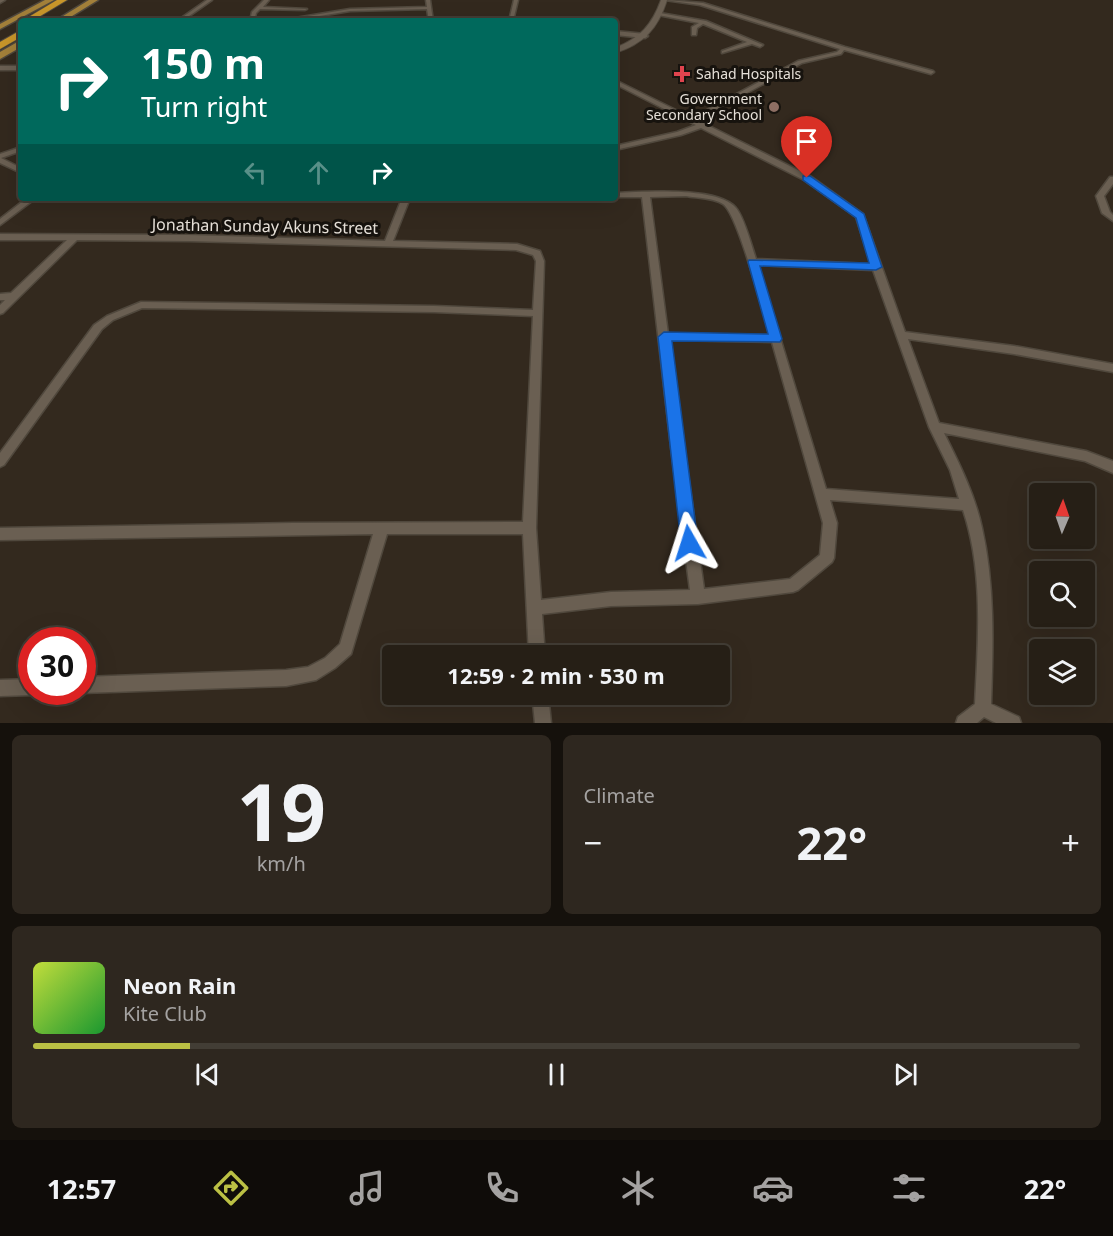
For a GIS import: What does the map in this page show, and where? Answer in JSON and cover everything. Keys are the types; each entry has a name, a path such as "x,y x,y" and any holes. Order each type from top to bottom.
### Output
{"highway":[{"path":"31,18 63,0"},
{"path":"47,18 79,0"},
{"path":"0,35 18,26"},
{"path":"0,46 18,35"}],"main road":[{"path":"0,27 50,0"},
{"path":"64,18 94,0"},
{"path":"618,50 645,36 656,23 666,0"},
{"path":"0,56 18,46"}],"street":[{"path":"183,18 210,0"},
{"path":"253,18 254,13 267,0"},
{"path":"428,0 430,18"},
{"path":"512,18 516,0"},
{"path":"666,0 701,4 843,48 931,72"},
{"path":"258,8 305,9"},
{"path":"298,18 350,10 428,8"},
{"path":"660,14 704,22 760,45"},
{"path":"694,34 695,27 704,22"},
{"path":"618,33 645,36"},
{"path":"724,52 752,42"},
{"path":"694,120 800,62 838,52 843,48"},
{"path":"0,68 18,68"},
{"path":"618,83 704,124 807,178 860,216 876,267 935,427 956,470 975,526 982,569 986,628 983,708 964,723"},
{"path":"618,147 679,134 704,124"},
{"path":"0,158 18,150"},
{"path":"0,158 18,169"},
{"path":"1113,179 1100,196 1106,213 1113,219"},
{"path":"533,608 611,599 698,597 793,585 827,558 830,524 822,494 753,262 734,210 724,201 686,194 618,195"},
{"path":"646,196 698,597"},
{"path":"0,223 28,201"},
{"path":"388,243 405,201"},
{"name":"Jonathan Sunday Akuns Street","path":"0,237 189,238 530,249 537,253 540,261 538,313"},
{"path":"0,311 73,239"},
{"path":"753,262 876,267"},
{"path":"0,297 14,296"},
{"path":"0,462 98,327 119,314 141,305 435,309 538,313 529,528 536,645"},
{"path":"901,335 1014,350 1113,368"},
{"path":"664,337 776,339"},
{"path":"935,427 1086,456 1113,468"},
{"path":"822,494 968,505"},
{"path":"96,685 286,678 310,674 330,663 345,649 355,625 382,528"},
{"path":"0,534 529,528"},
{"path":"0,688 18,687"},
{"path":"541,705 543,723"},
{"path":"983,708 1013,723"}],"place":[{"name":"Sahad Hospitals","path":"682,74"},
{"name":"Government Secondary School","path":"774,107"}],"route":[{"path":"689,543 664,337 776,339 753,262 876,267 860,216 807,178"}]}
